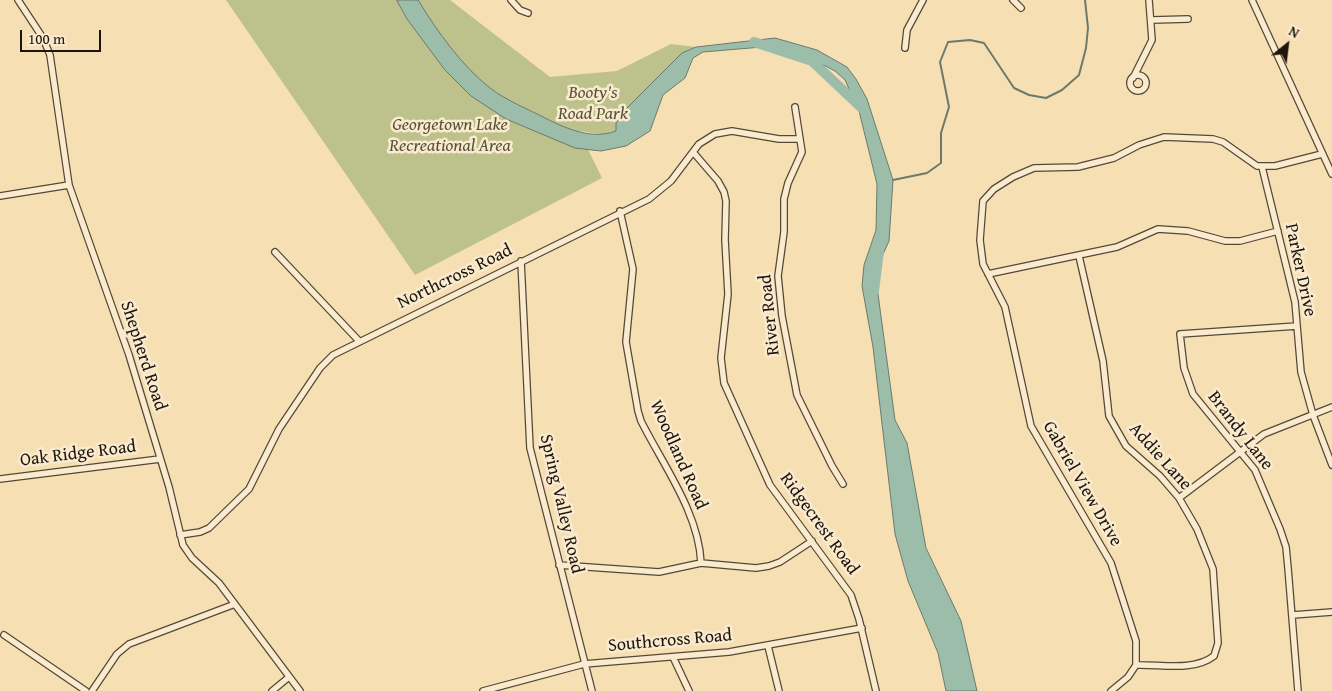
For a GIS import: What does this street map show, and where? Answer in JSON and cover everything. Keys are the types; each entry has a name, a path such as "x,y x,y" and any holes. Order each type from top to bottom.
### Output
{"street":[{"name":"Shepherd Road","path":"18,0 43,38 50,54 69,185 129,355 180,535 187,552 212,576 235,604 300,691"},
{"path":"511,0 520,10 528,13"},
{"path":"905,48 907,30 923,0"},
{"path":"1013,0 1021,8"},
{"path":"1133,78 1152,40 1149,0"},
{"path":"1252,0 1332,174"},
{"path":"1152,20 1188,19"},
{"name":"River Road","path":"795,107 802,152 788,183 784,200 784,232 778,276 782,316 797,395 832,466 843,484"},
{"name":"Northcross Road","path":"180,535 200,532 209,528 254,481 272,441 320,368 333,355 659,192 671,181 706,138 732,131 779,139 800,138"},
{"name":"Gabriel View Drive","path":"1136,664 1136,641 1111,563 1031,426 1005,307 983,264 980,240 983,201 992,190 1026,172 1041,167 1059,169 1114,158 1139,145 1164,137 1212,139 1223,142 1251,164 1262,167"},
{"name":"Ridgecrest Road","path":"693,152 718,180 726,201 725,240 728,294 721,358 724,383 770,485 850,596 862,628 876,691"},
{"path":"1262,167 1275,166 1322,154"},
{"name":"Parker Drive","path":"1262,167 1295,302 1301,372 1313,415 1332,465"},
{"path":"0,196 69,185"},
{"name":"Woodland Road","path":"620,211 633,269 626,342 639,413 685,505 700,549 701,563"},
{"path":"988,274 1031,263 1079,256 1117,247 1158,230 1188,231 1225,241 1240,242 1278,231"},
{"path":"274,252 359,341"},
{"name":"Addie Lane","path":"1079,256 1103,361 1109,416 1126,446 1160,476 1179,498 1197,529 1212,569 1217,651 1209,660 1183,666 1136,664"},
{"name":"Spring Valley Road","path":"521,261 530,448 592,691"},
{"name":"Brandy Lane","path":"1297,326 1180,334 1184,368 1193,394 1261,480 1286,547 1298,691"},
{"path":"1179,498 1264,434 1332,407"},
{"name":"Oak Ridge Road","path":"0,479 160,459"},
{"path":"559,565 659,572 701,563 756,568 769,566 812,541"},
{"path":"92,691 117,654 129,644 235,604"},
{"path":"1293,615 1332,612"},
{"name":"Southcross Road","path":"483,691 584,664 673,657 768,646 862,628"},
{"path":"4,635 86,691"},
{"path":"768,646 779,691"},
{"path":"673,657 689,691"},
{"path":"1111,691 1128,677 1136,664"},
{"path":"272,691 289,677"}],"green space":[{"name":"Georgetown Lake Recreational Area","path":"226,0 450,0 550,77 617,71 671,44 696,47 682,53 627,108 616,131 607,135 579,131 602,178 415,275"}],"shaded area":[{"path":"397,0 418,0 433,24 459,58 479,79 497,93 555,123 589,134 616,131 616,123 627,108 682,53 696,47 775,38 817,50 847,67 867,99 893,180 889,241 875,272 895,420 907,443 926,548 961,621 977,691 946,691 938,653 908,581 895,534 873,347 862,286 864,265 876,230 877,184 859,111 845,80 835,71 818,62 799,53 774,46 703,52 693,58 685,78 663,95 650,131 626,146 601,151 575,148 506,119 471,96 445,70 407,19"}],"waterway":[{"path":"893,180 927,173 941,163 941,133 949,107 940,62 948,42 970,40 984,43 1014,88 1029,95 1046,98 1062,90 1079,75 1086,48 1088,28 1085,0"},
{"path":"754,42 812,61 864,110"},
{"path":"874,291 879,251"}],"park label":[{"name":"Booty's Road Park","path":"593,104"}]}
